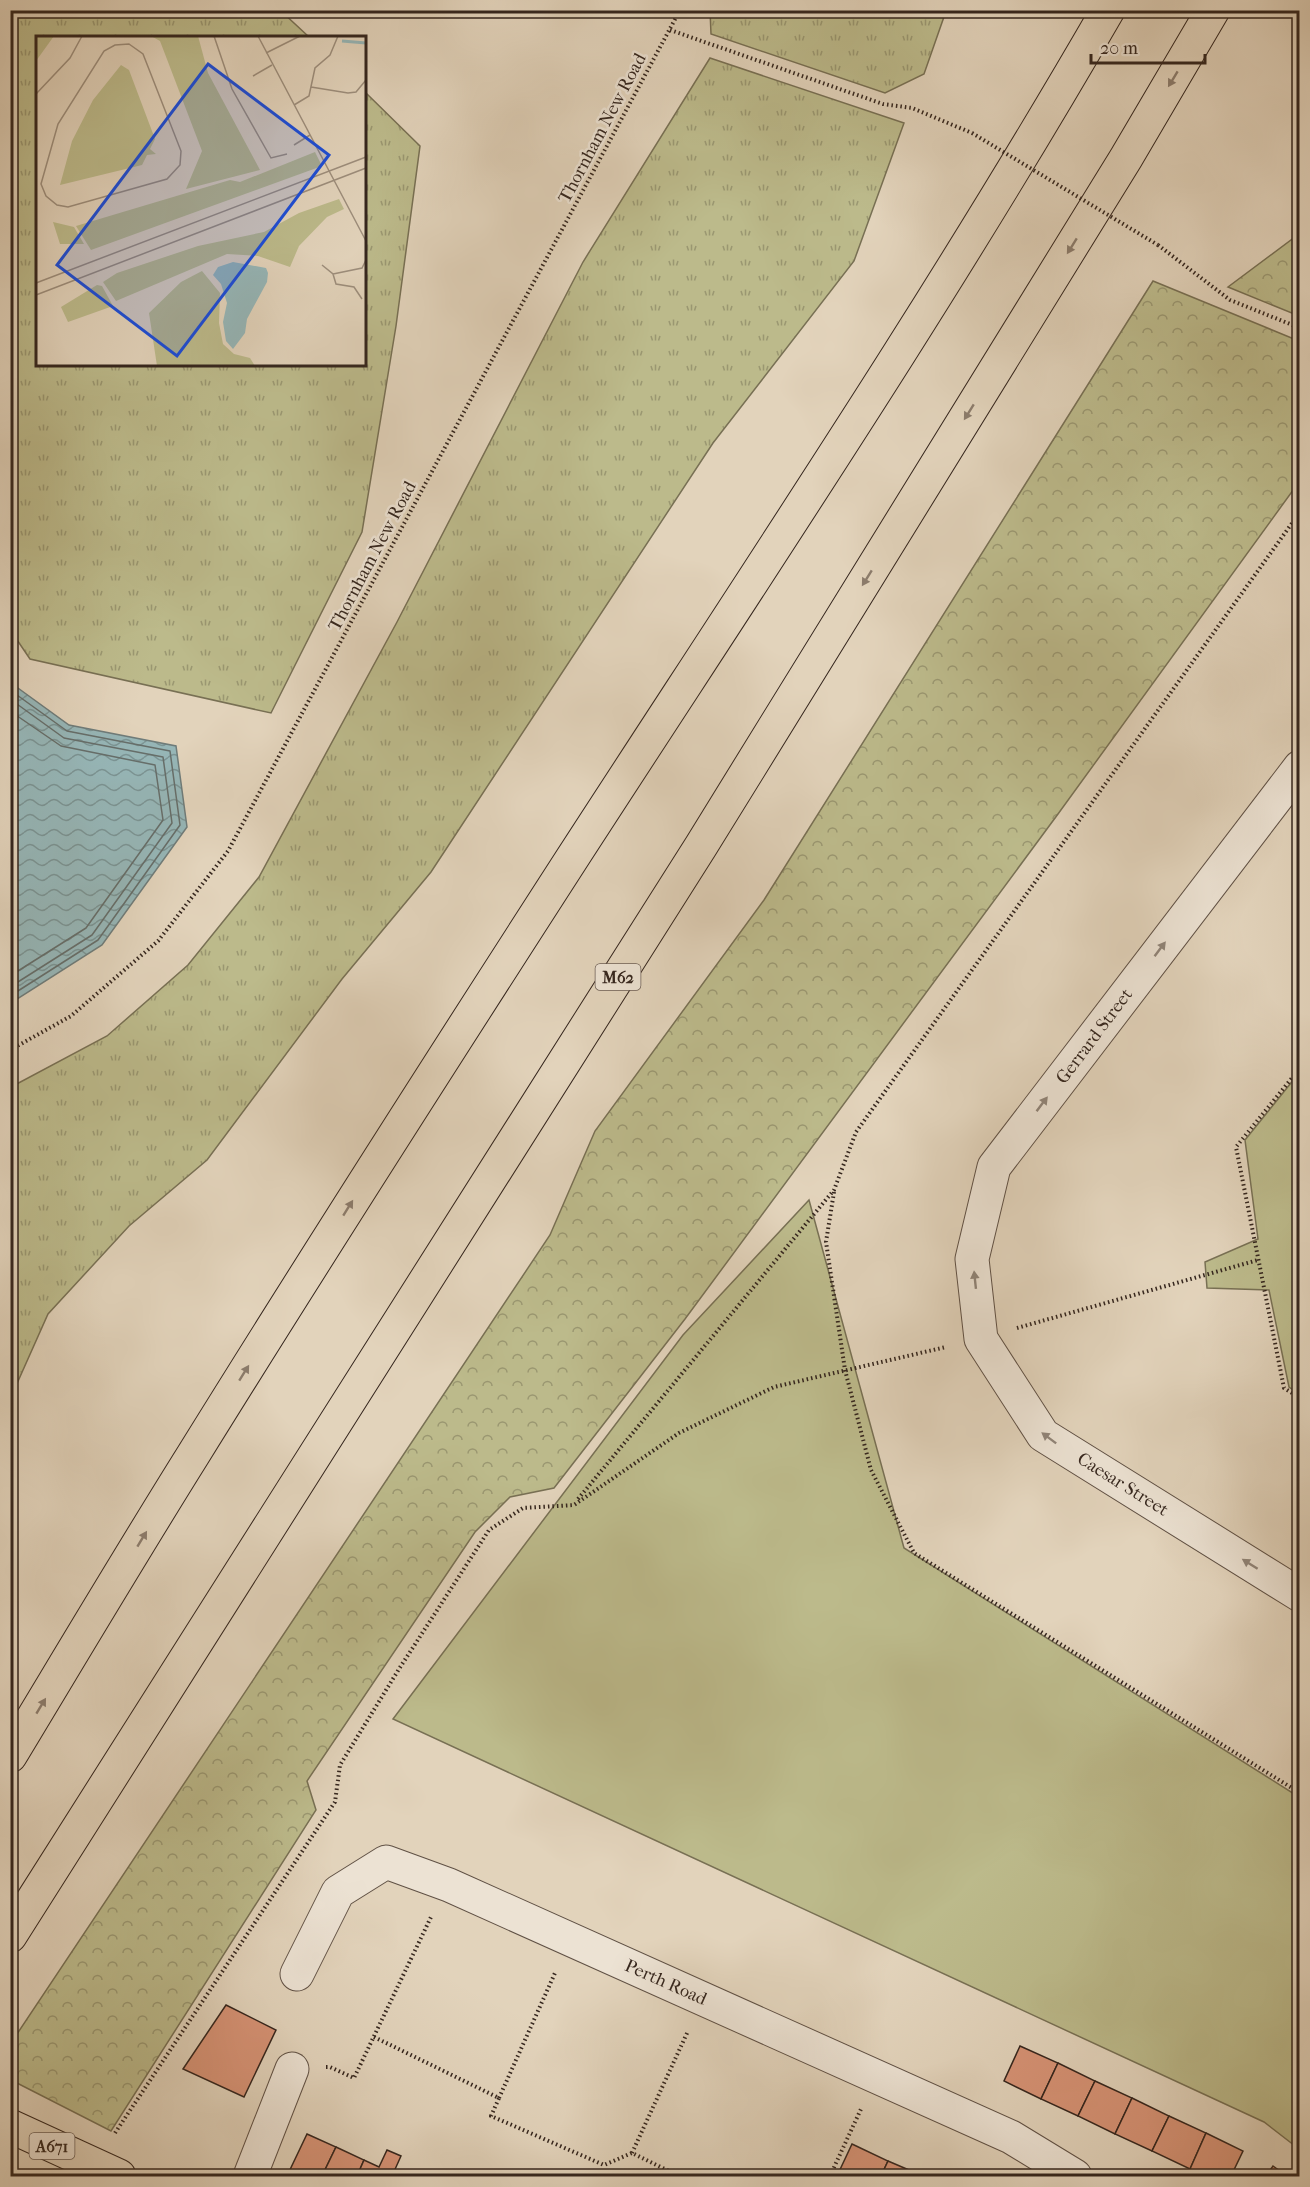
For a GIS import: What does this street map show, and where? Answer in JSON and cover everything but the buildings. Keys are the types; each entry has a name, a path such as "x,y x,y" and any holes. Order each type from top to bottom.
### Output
{"main road":[{"path":"10,1756 199,1446 362,1186 572,858 841,446 1060,92 1108,10"},
{"name":"M62","path":"10,1936 708,836 1126,158 1213,10"},
{"name":"A671","path":"10,2126 106,2171"}],"street":[{"name":"Gerrard Street","path":"981,1339 972,1259 994,1167 1299,766"},
{"name":"Caesar Street","path":"981,1339 1043,1435 1299,1595"},
{"name":"Perth Road","path":"297,1974 338,1892 386,1862 446,1884 1011,2137 1075,2176"},
{"path":"250,2176 292,2069"}],"path":[{"name":"Thornham New Road","path":"10,1050 71,1016 158,941 228,851 681,10"},
{"path":"670,30 884,104 912,108 972,133 1158,245 1230,300 1299,328"},
{"path":"1299,512 856,1132 834,1190 826,1242 845,1370 871,1470 914,1553 1299,1793"},
{"path":"1299,1068 1236,1147 1284,1388 1299,1398"},
{"path":"574,1504 834,1190"},
{"path":"106,2171 335,1802 340,1765 489,1530 523,1508 574,1504 679,1433 774,1387 981,1339 1258,1260"},
{"path":"354,2078 446,1884"},
{"path":"570,1940 491,2116 604,2165 632,2153 703,1999"},
{"path":"374,2037 499,2098"},
{"path":"830,2176 875,2076"},
{"path":"632,2153 679,2176"}],"green space":[{"path":"710,10 946,11 924,74 885,93 711,34"},
{"path":"10,11 281,11 308,36 36,36 36,366 366,366 366,93 420,146 396,326 362,532 271,713 30,659 11,631"},
{"path":"710,58 904,123 854,261 713,443 431,872 342,979 207,1160 129,1226 48,1314 11,1397 11,1087 107,1036 188,965 259,877 397,622 583,262"},
{"path":"1299,234 1299,316 1228,287"},
{"path":"1153,281 1299,341 1299,482 1058,814 685,1319 554,1488 510,1497 475,1532 307,1781 316,1810 111,2131 11,2080 11,2043 550,1235 595,1131 764,900"},
{"path":"1299,1073 1299,1394 1289,1387 1269,1290 1207,1288 1205,1262 1258,1239 1245,1140"},
{"path":"809,1200 904,1548 1299,1797 1299,2149 1264,2122 393,1719 683,1335"}],"water":[{"path":"11,683 69,725 176,746 187,827 102,945 11,1003"}]}
